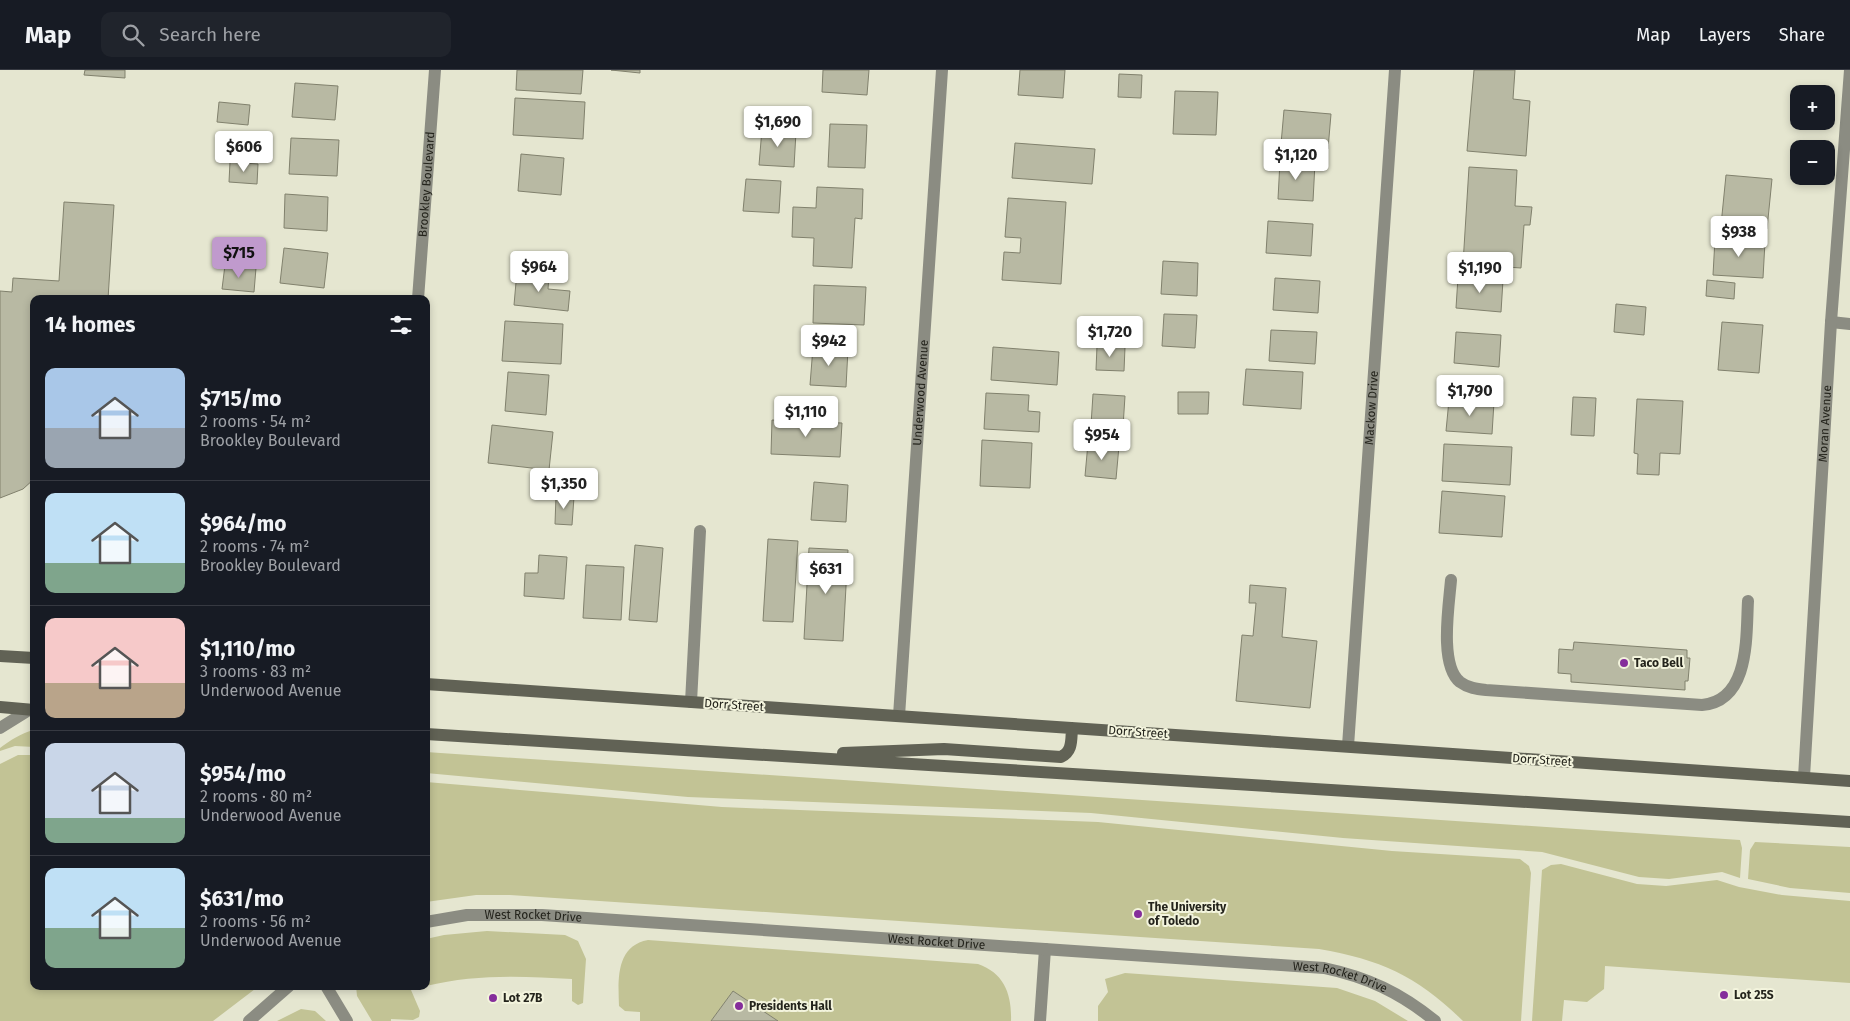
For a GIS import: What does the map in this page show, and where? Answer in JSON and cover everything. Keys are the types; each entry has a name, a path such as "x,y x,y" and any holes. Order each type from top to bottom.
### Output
{"main road":[{"path":"0,656 30,658"},
{"name":"Dorr Street","path":"430,684 1850,780"},
{"path":"0,707 30,710"},
{"path":"776,756 944,749 1058,757 1066,754 1071,747 1072,728"},
{"path":"430,734 1850,822"}],"street":[{"name":"Brookley Boulevard","path":"418,295 435,70"},
{"name":"Underwood Avenue","path":"899,716 942,70"},
{"name":"Mackow Drive","path":"1348,746 1396,70"},
{"name":"Moran Avenue","path":"1804,777 1832,322 1850,70"},
{"path":"1832,322 1850,324"},
{"path":"691,702 700,531"},
{"path":"1451,580 1447,645 1450,669 1460,682 1471,688 1496,691 1716,704 1729,694 1738,680 1745,645 1748,601"},
{"path":"0,728 30,711"},
{"name":"West Rocket Drive","path":"430,921 467,915 542,914 1324,968 1356,974 1387,987 1415,1004 1436,1021"},
{"path":"1040,1021 1045,949"},
{"path":"248,1021 284,990"},
{"path":"328,990 347,1021"}],"green space":[{"path":"30,731 30,747 15,746 0,751 0,748"},
{"path":"430,752 1740,840 1742,848 1740,878 1722,872 1669,879 1639,877 1542,852 1343,838 1091,813 688,797 430,773"},
{"path":"18,755 30,755 30,990 254,990 213,1021 0,1021 0,764"},
{"path":"430,782 722,807 1098,822 1392,851 1520,859 1529,866 1531,873 1521,1021 1463,1021 1430,992 1397,972 1362,959 1319,949 510,895 476,895 430,901"},
{"path":"1755,842 1850,847 1850,893 1790,888 1748,879 1750,850"},
{"path":"1561,864 1637,884 1666,886 1717,880 1739,887 1782,895 1850,901 1850,983 1605,966 1604,989 1587,1002 1564,1000 1562,1021 1532,1021 1542,870 1551,865"},
{"path":"487,931 565,935 578,941 586,959 583,1003 578,1005 572,1001 572,979 481,978 462,979 430,985 430,938"},
{"path":"648,940 978,964 994,973 1005,986 1010,1002 1011,1021 778,1021 733,991 711,1021 640,1021 640,1012 625,1011 619,1006 619,975 624,956 638,943"},
{"path":"1125,973 1337,988 1375,1001 1408,1021 1098,1021 1098,1006 1108,992 1105,979"},
{"path":"356,990 411,990 420,1011 419,1017 413,1020 391,1019 391,1021 372,1021 357,996"},
{"path":"301,1009 315,1011 326,1021 277,1021"}],"building":[{"path":"85,70 125,70 125,78 84,75"},
{"path":"517,70 583,70 581,94 516,90"},
{"path":"611,70 640,70 640,73"},
{"path":"823,70 869,70 867,95 822,92"},
{"path":"1020,70 1065,70 1063,98 1018,95"},
{"path":"1474,70 1515,70 1513,99 1530,101 1526,156 1467,151"},
{"path":"1119,74 1142,75 1141,98 1118,97"},
{"path":"295,83 338,86 335,120 292,117"},
{"path":"1175,91 1218,92 1216,135 1173,134"},
{"path":"515,98 585,102 583,139 513,135"},
{"path":"219,102 250,105 248,125 217,122"},
{"path":"1284,110 1331,114 1328,149 1281,144"},
{"path":"830,124 867,125 865,168 828,167"},
{"path":"762,129 796,132 794,167 759,165"},
{"path":"291,138 339,140 337,176 289,174"},
{"path":"1015,143 1095,149 1092,184 1012,178"},
{"path":"521,154 564,158 561,195 518,191"},
{"path":"1280,161 1315,163 1313,201 1278,199"},
{"path":"230,162 258,164 257,184 229,182"},
{"path":"1469,167 1517,170 1515,206 1532,207 1530,225 1524,225 1521,268 1463,264"},
{"path":"1726,175 1772,179 1767,229 1721,225"},
{"path":"746,179 781,181 779,213 743,211"},
{"path":"817,187 863,189 862,219 855,218 852,268 813,266 814,238 792,237 793,207 816,208"},
{"path":"285,194 328,197 327,231 284,228"},
{"path":"1008,198 1066,202 1061,284 1002,280 1004,252 1020,253 1021,238 1005,237"},
{"path":"64,202 114,205 108,295 30,295 30,483 23,489 0,498 0,291 12,292 13,278 59,281"},
{"path":"1268,221 1313,224 1311,256 1266,253"},
{"path":"1715,239 1765,242 1763,278 1713,275"},
{"path":"284,248 328,253 324,288 280,283"},
{"path":"1163,261 1198,263 1197,296 1161,294"},
{"path":"225,265 256,268 254,292 222,289"},
{"path":"517,271 549,275 548,289 570,291 568,311 514,305"},
{"path":"1458,277 1503,280 1501,312 1456,308"},
{"path":"1275,278 1320,281 1318,313 1273,310"},
{"path":"1707,280 1735,283 1734,299 1706,296"},
{"path":"814,285 866,287 864,325 813,323"},
{"path":"1616,304 1646,307 1644,335 1614,332"},
{"path":"1164,314 1197,315 1195,348 1162,346"},
{"path":"505,321 563,324 561,364 502,361"},
{"path":"1722,322 1763,325 1759,373 1718,370"},
{"path":"1271,330 1317,332 1315,364 1269,361"},
{"path":"1456,332 1501,335 1499,367 1454,363"},
{"path":"1097,346 1125,347 1124,371 1096,370"},
{"path":"813,347 848,349 846,387 810,385"},
{"path":"993,347 1059,352 1057,385 991,380"},
{"path":"1246,369 1303,372 1301,409 1243,405"},
{"path":"508,372 549,375 546,415 505,411"},
{"path":"1178,392 1209,392 1208,414 1178,414"},
{"path":"986,393 1029,395 1028,411 1040,412 1039,432 984,429"},
{"path":"1093,394 1125,396 1123,427 1091,425"},
{"path":"1573,397 1596,398 1594,436 1571,435"},
{"path":"1637,399 1683,401 1680,454 1660,453 1659,475 1637,474 1638,454 1634,453"},
{"path":"1449,400 1494,402 1492,434 1446,431"},
{"path":"772,420 842,423 840,457 771,454"},
{"path":"492,425 553,432 549,470 488,463"},
{"path":"982,440 1032,443 1030,488 980,486"},
{"path":"1088,443 1119,446 1116,479 1085,476"},
{"path":"1444,444 1512,447 1510,485 1442,481"},
{"path":"814,482 848,485 846,522 811,520"},
{"path":"1442,491 1505,496 1502,537 1439,533"},
{"path":"556,496 574,497 572,525 555,524"},
{"path":"768,539 798,541 793,622 763,621"},
{"path":"635,545 663,548 657,622 629,620"},
{"path":"809,548 848,550 843,641 804,639"},
{"path":"539,555 567,557 564,599 524,596 525,573 538,573"},
{"path":"586,565 624,567 621,620 583,618"},
{"path":"1250,585 1286,588 1282,637 1317,641 1310,708 1236,701 1242,635 1253,636 1256,603 1249,603"},
{"name":"Taco Bell","path":"1574,642 1687,650 1687,658 1690,658 1688,681 1685,681 1685,690 1571,682 1571,674 1558,673 1559,649 1573,650"},
{"name":"Presidents Hall","path":"733,991 778,1021 711,1021"}],"place":[{"name":"Taco Bell","path":"1624,663"},
{"name":"The University of Toledo","path":"1138,914"},
{"name":"Lot 25S","path":"1724,995"},
{"name":"Lot 27B","path":"493,998"},
{"name":"Presidents Hall","path":"739,1006"}]}
